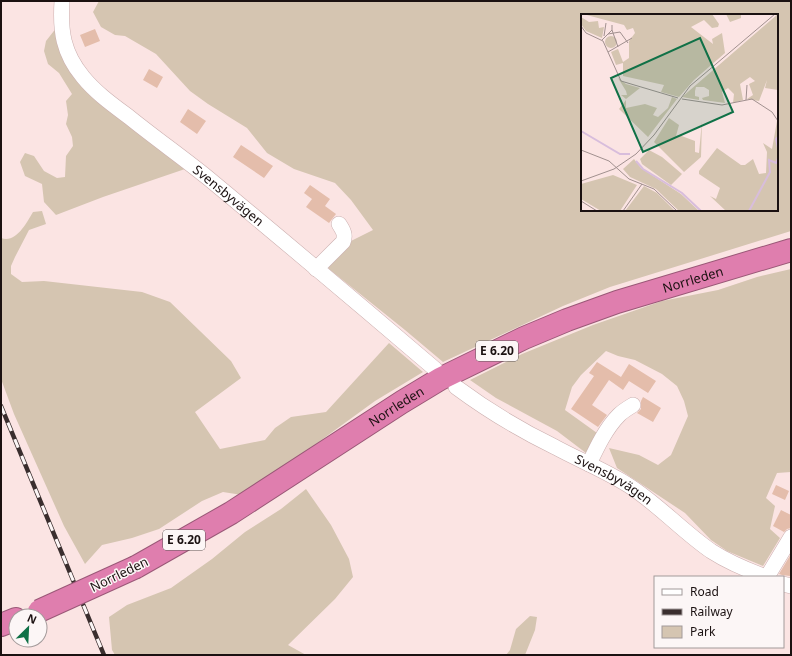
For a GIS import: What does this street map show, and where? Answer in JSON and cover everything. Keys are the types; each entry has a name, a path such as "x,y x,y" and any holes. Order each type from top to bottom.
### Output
{"highway":[{"name":"Norrleden","path":"44,608 104,582 136,566 225,517 402,402 440,380 524,338 567,320 652,291 791,250"}],"street":[{"name":"Svensbyvägen","path":"62,1 61,24 63,39 69,55 83,77 110,103 207,178 435,369"},
{"path":"316,269 343,242 345,237 344,231 339,224"},
{"name":"Svensbyvägen","path":"456,387 483,406 524,431 614,477 642,494 696,540 712,551 735,564 765,576"},
{"path":"589,464 599,443 613,422 620,414 632,405"},
{"path":"768,576 791,537"}],"green space":[{"path":"99,1 791,1 791,231 610,287 563,306 443,362 329,269 327,257 351,241 373,230 351,200 335,183 294,169 267,153 247,128 190,91 156,54 125,36 115,35 101,27 93,12"},
{"path":"57,27 63,49 162,151 185,169 56,215 44,202 42,184 25,176 20,162 25,153 34,156 44,171 57,178 65,177 66,156 73,146 72,137 66,124 68,115 66,101 72,94 59,73 48,64 44,51 46,41"},
{"path":"42,211 46,224 29,230 11,266 11,274 22,282 44,281 142,292 170,302 231,361 241,378 195,412 220,449 265,440 275,428 291,417 326,412 389,343 423,372 375,401 276,473 242,495 223,492 202,501 159,529 132,538 102,545 85,564 64,526 14,414 1,379 1,238 11,238 16,235 33,212"},
{"path":"791,269 791,472 777,473 766,498 775,506 770,529 780,538 763,566 727,551 711,540 685,513 617,468 609,448 639,455 658,465 671,455 688,416 684,401 677,386 662,374 635,360 618,356 606,351 581,375 572,387 565,410 597,433 586,453 557,431 496,398 470,380 522,354 593,325 662,301 718,290 757,277"},
{"path":"306,489 331,525 349,559 353,577 335,599 288,645 306,655 115,655 112,650 109,617 127,605 171,588 212,559 245,532 281,509"},
{"path":"530,616 537,617 535,630 525,655 506,655 510,650 516,629"}],"building":[{"path":"95,29 100,41 85,47 80,35"},
{"path":"149,69 163,77 157,88 143,80"},
{"path":"188,109 206,121 197,134 180,122"},
{"path":"241,145 273,166 264,178 233,157"},
{"path":"310,185 330,199 325,206 336,214 329,223 306,207 312,199 304,193"},
{"path":"597,362 621,377 629,364 656,381 648,393 629,381 623,390 609,380 592,405 607,415 598,427 571,409 594,376 589,373"},
{"path":"643,397 661,408 653,422 637,413 641,409 641,401"},
{"path":"776,485 789,491 785,500 772,494"},
{"path":"781,510 791,515 791,528 784,532 773,526"},
{"path":"791,554 790,576 779,574"}],"railway":[{"path":"1,406 104,655"}]}
